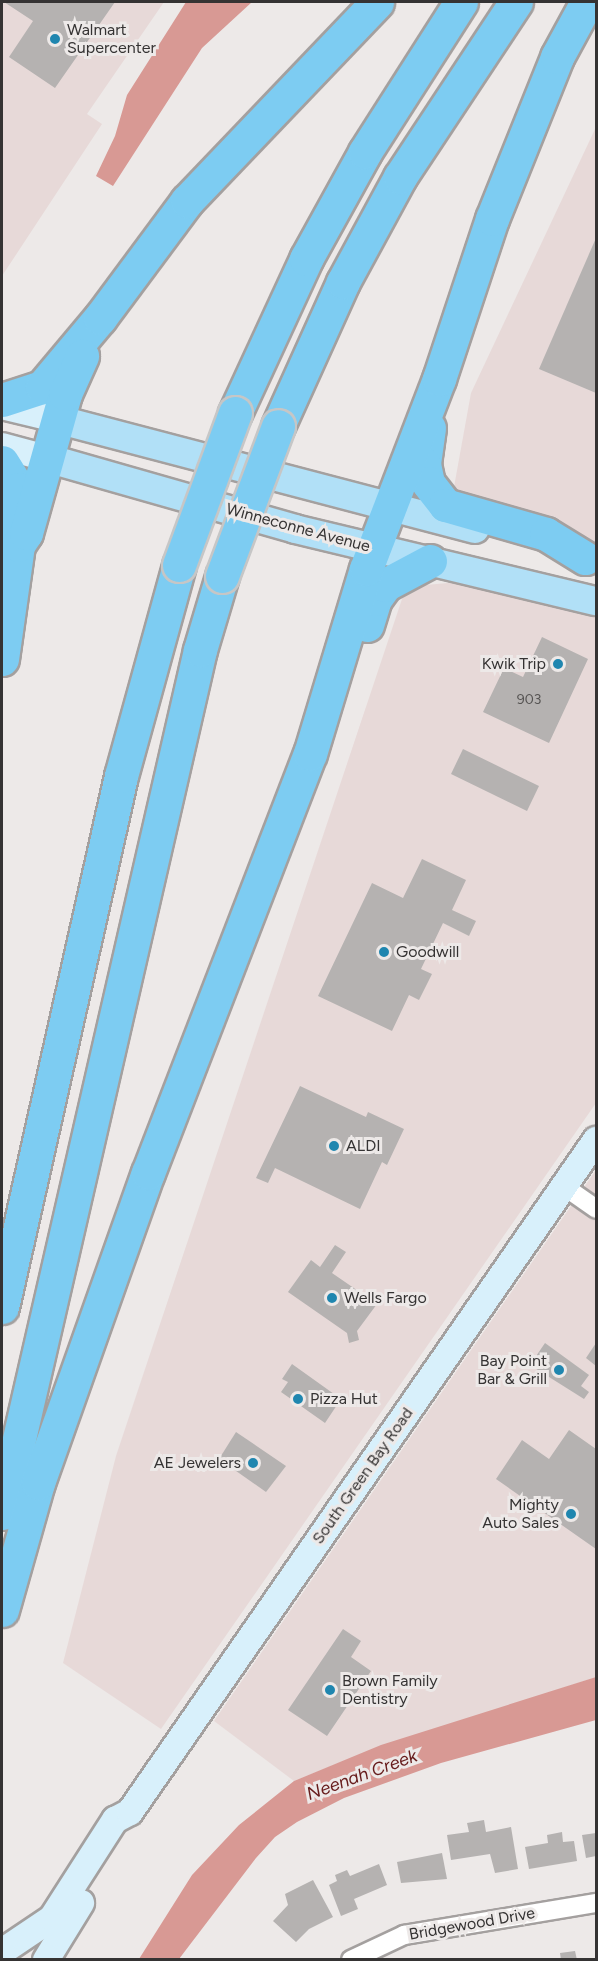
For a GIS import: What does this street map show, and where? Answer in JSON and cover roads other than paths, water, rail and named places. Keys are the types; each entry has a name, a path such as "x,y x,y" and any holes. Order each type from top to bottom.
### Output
{"highway":[{"path":"2,400 42,387 100,318 187,201 376,2"},
{"path":"2,1307 122,776 179,565 235,413 322,229 365,152 461,2"},
{"path":"2,1513 200,650 222,576 278,426 343,282 400,177 516,2"},
{"path":"2,1610 38,1484 148,1173 310,754 388,506 439,379 522,141 557,57 587,2"},
{"path":"18,545 26,533 50,459 65,394 100,318"},
{"path":"439,379 436,406 424,442 424,464 435,494 456,511 546,534 591,560"},
{"path":"2,462 14,477 19,489 14,532 18,545 2,659"},
{"path":"310,754 334,726 375,599 390,580 430,561"}],"main road":[{"path":"2,406 591,560"},
{"name":"Winneconne Avenue","path":"2,446 295,529 597,600"},
{"name":"South Green Bay Road","path":"47,1957 129,1828 123,1816 597,1140"},
{"path":"47,1957 4,1942 39,1911 92,1841 123,1816"}],"street":[{"path":"565,1187 597,1209"},
{"name":"Bridgewood Drive","path":"351,1959 404,1935 597,1903"}],"water":[{"path":"186,2 252,2 202,48 113,186 96,176 115,136 127,95"},
{"name":"Neenah Creek","path":"596,1677 596,1720 441,1763 344,1798 297,1822 275,1837 256,1858 179,1959 139,1959 192,1875 239,1825 294,1781 381,1745"}],"place":[{"name":"Walmart Supercenter","path":"55,39"},
{"name":"Kwik Trip","path":"558,664"},
{"name":"Goodwill","path":"384,952"},
{"name":"ALDI","path":"334,1146"},
{"name":"Wells Fargo","path":"332,1298"},
{"name":"Bay Point Bar & Grill","path":"559,1370"},
{"name":"Pizza Hut","path":"298,1399"},
{"name":"AE Jewelers","path":"253,1463"},
{"name":"Mighty Auto Sales","path":"571,1514"},
{"name":"Brown Family Dentistry","path":"330,1690"}]}
